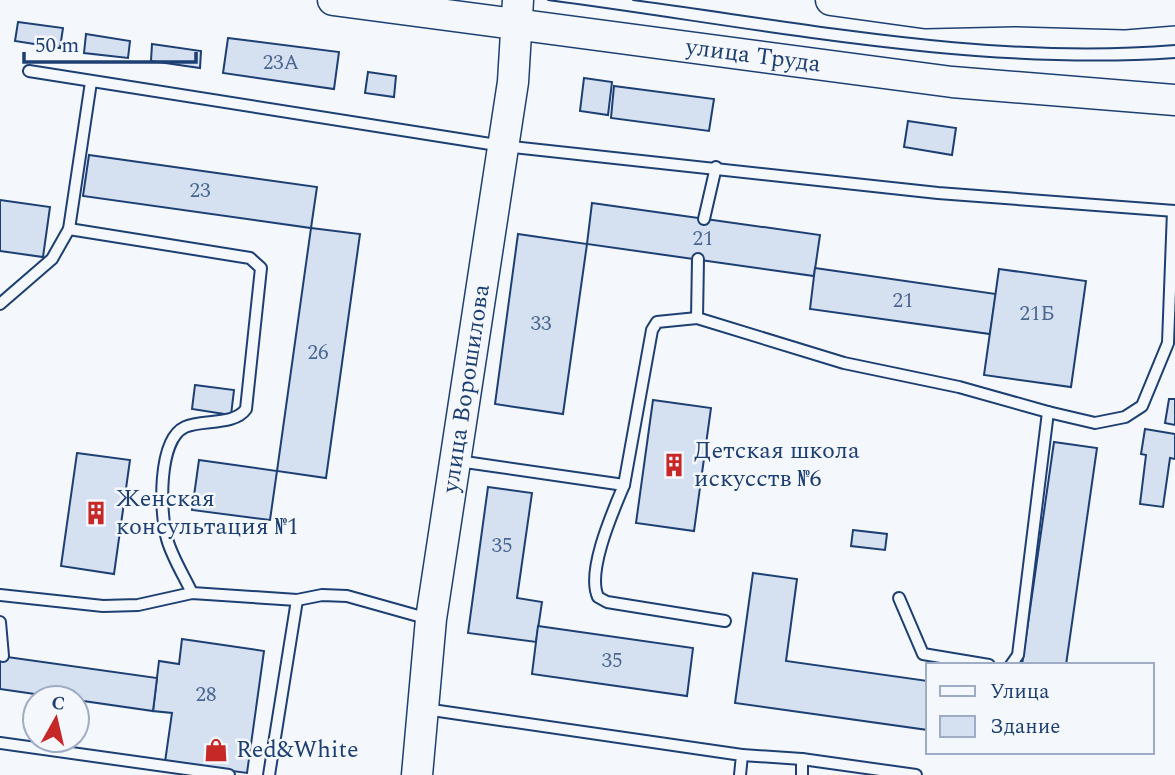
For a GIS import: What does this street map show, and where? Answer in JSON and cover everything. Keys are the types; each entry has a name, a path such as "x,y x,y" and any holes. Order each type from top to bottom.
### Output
{"main road":[{"name":"улица Труда","path":"333,0 517,12 952,82 1175,100"},
{"path":"831,0 1014,11 1124,14 1175,10"},
{"name":"улица Ворошилова","path":"417,775 431,619 513,82 517,12"}],"lane":[{"path":"29,71 503,146 716,167 938,194 1174,211 1172,346 1142,406 1125,417 1095,423 958,387 845,363 697,318 665,318 654,326 624,485 603,535 596,587 598,597 607,602 725,621"},
{"path":"0,304 52,259 69,229 91,82"},
{"path":"704,219 716,167"},
{"path":"69,229 250,258 261,268 246,409 236,417 183,427 168,445 161,505 167,540 192,593"},
{"path":"697,318 698,259"},
{"path":"1012,663 1018,655 1048,412"},
{"path":"455,461 624,485"},
{"path":"0,595 103,606 138,605 192,593 297,600 321,595 347,596 431,619"},
{"path":"899,598 923,654 977,663"},
{"path":"269,775 297,600"},
{"path":"0,622 3,656"},
{"path":"425,709 742,755 803,759 916,775"},
{"path":"0,744 229,775"},
{"path":"740,775 742,755"},
{"path":"802,775 803,759"}],"building":[{"path":"18,22 63,28 60,48 15,41"},
{"path":"86,34 130,41 128,58 84,53"},
{"path":"228,38 339,52 334,89 223,73"},
{"path":"152,44 201,51 200,68 151,61"},
{"path":"368,72 396,76 394,97 365,93"},
{"path":"584,78 612,82 608,115 580,111"},
{"path":"614,86 714,99 709,131 611,118"},
{"path":"908,121 956,128 952,155 904,147"},
{"path":"89,155 317,187 311,228 83,196"},
{"path":"0,200 50,207 43,257 0,251"},
{"path":"592,203 820,235 814,276 587,244"},
{"path":"311,228 360,234 326,478 277,471"},
{"path":"518,234 587,244 563,414 495,404"},
{"path":"815,268 996,294 990,334 810,309"},
{"path":"999,269 1086,281 1071,387 984,375"},
{"path":"195,385 234,390 231,415 192,409"},
{"path":"1169,399 1175,399 1175,425 1165,423"},
{"name":"Детская школа искусств №6","path":"653,400 711,408 694,531 636,523"},
{"path":"1145,429 1175,434 1175,459 1170,458 1163,507 1140,504 1146,455 1141,454"},
{"path":"1054,442 1097,448 1066,663 1022,663"},
{"name":"Женская консультация №1","path":"77,453 130,460 114,574 61,566"},
{"path":"199,460 277,471 270,520 192,510"},
{"path":"488,487 532,493 517,598 542,602 536,642 468,633"},
{"path":"853,530 887,534 885,550 851,546"},
{"path":"753,573 797,579 786,661 926,681 926,730 735,703"},
{"path":"538,626 693,648 687,696 532,674"},
{"path":"182,639 264,651 247,773 165,762 172,713 153,711 159,661 179,664"},
{"path":"0,656 157,678 153,711 91,702 91,684 21,684 21,692 0,689"}],"tram line":[{"path":"548,0 782,34 940,53 1097,61 1175,58"},
{"path":"633,0 835,29 971,44 1039,48 1175,45"}],"place":[{"name":"Детская школа искусств №6","path":"674,465"},
{"name":"Женская консультация №1","path":"96,513"},
{"name":"Red&White","path":"216,750"}]}
